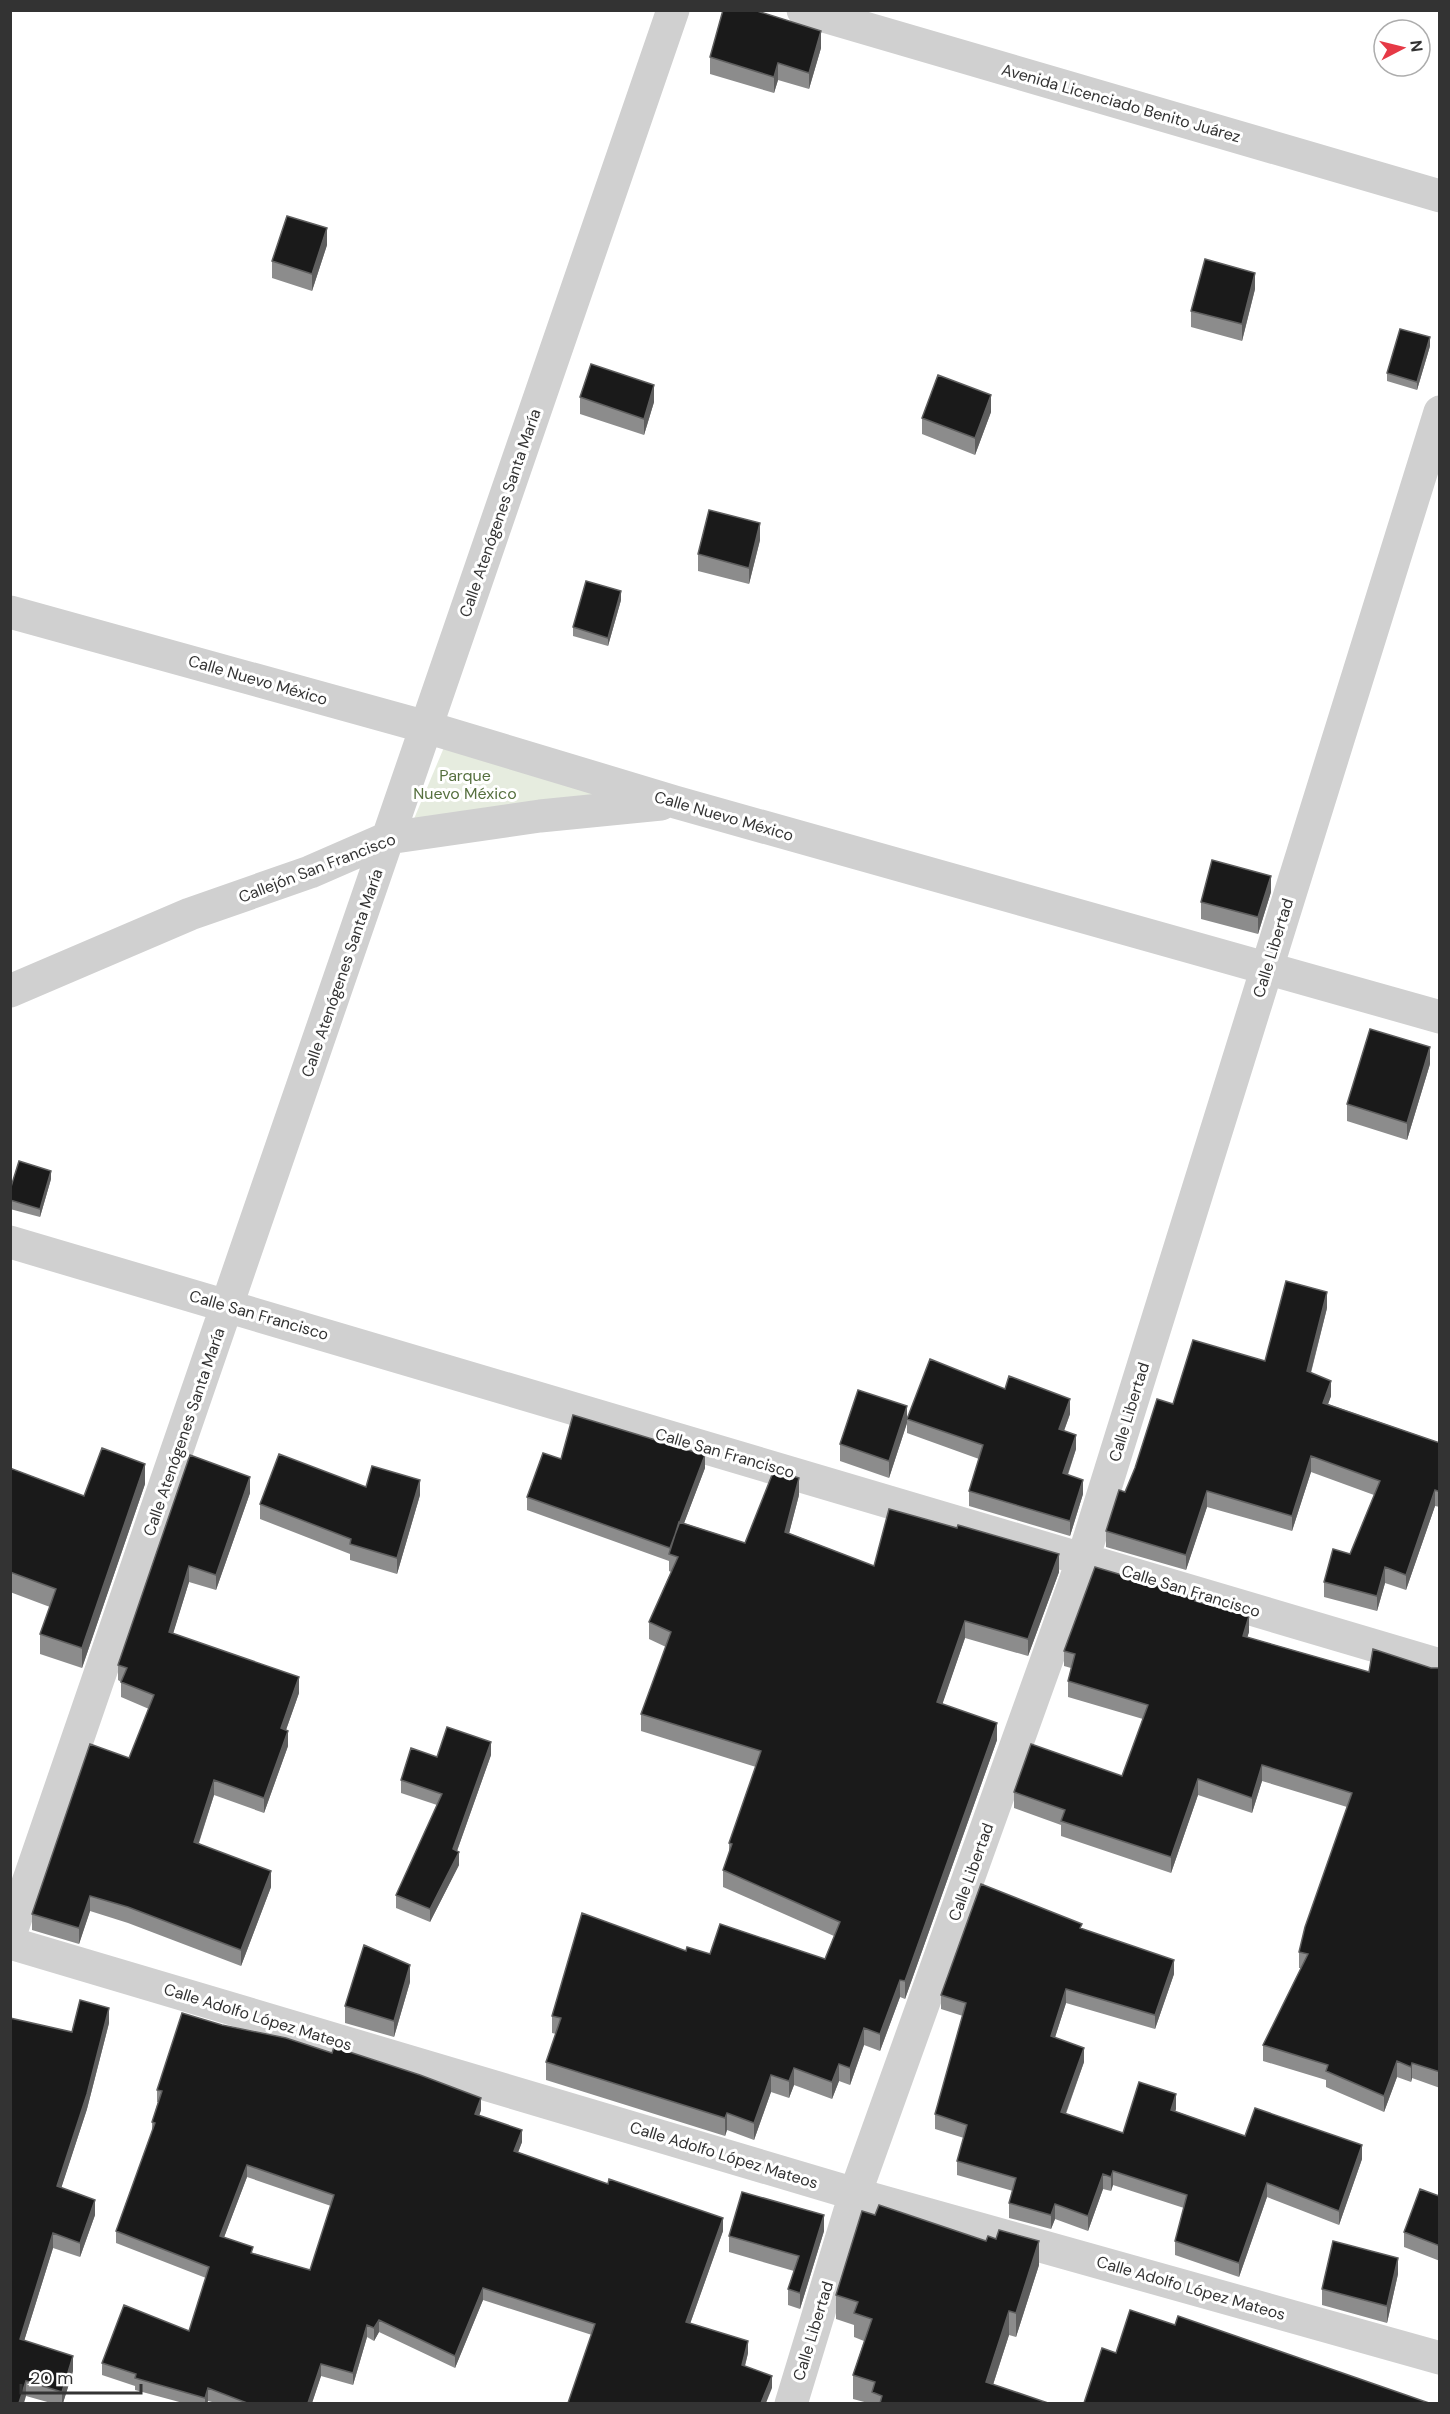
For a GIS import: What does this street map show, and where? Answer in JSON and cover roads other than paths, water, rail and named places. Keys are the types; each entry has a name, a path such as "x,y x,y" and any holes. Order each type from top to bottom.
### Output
{"street":[{"name":"Calle Atenógenes Santa María","path":"10,1935 673,10"},
{"name":"Avenida Licenciado Benito Juárez","path":"803,10 1440,196"},
{"name":"Calle Libertad","path":"791,2403 855,2194 1083,1559 1440,412"},
{"name":"Calle Nuevo México","path":"10,612 426,727 675,802 1266,970 1440,1017"},
{"name":"Callejón San Francisco","path":"10,991 190,914 310,872 388,837 540,816 675,802"},
{"name":"Calle San Francisco","path":"10,1242 1440,1665"},
{"name":"Calle Adolfo López Mateos","path":"10,1943 855,2194 1440,2358"}],"park label":[{"name":"Parque Nuevo México","path":"465,784"}]}
